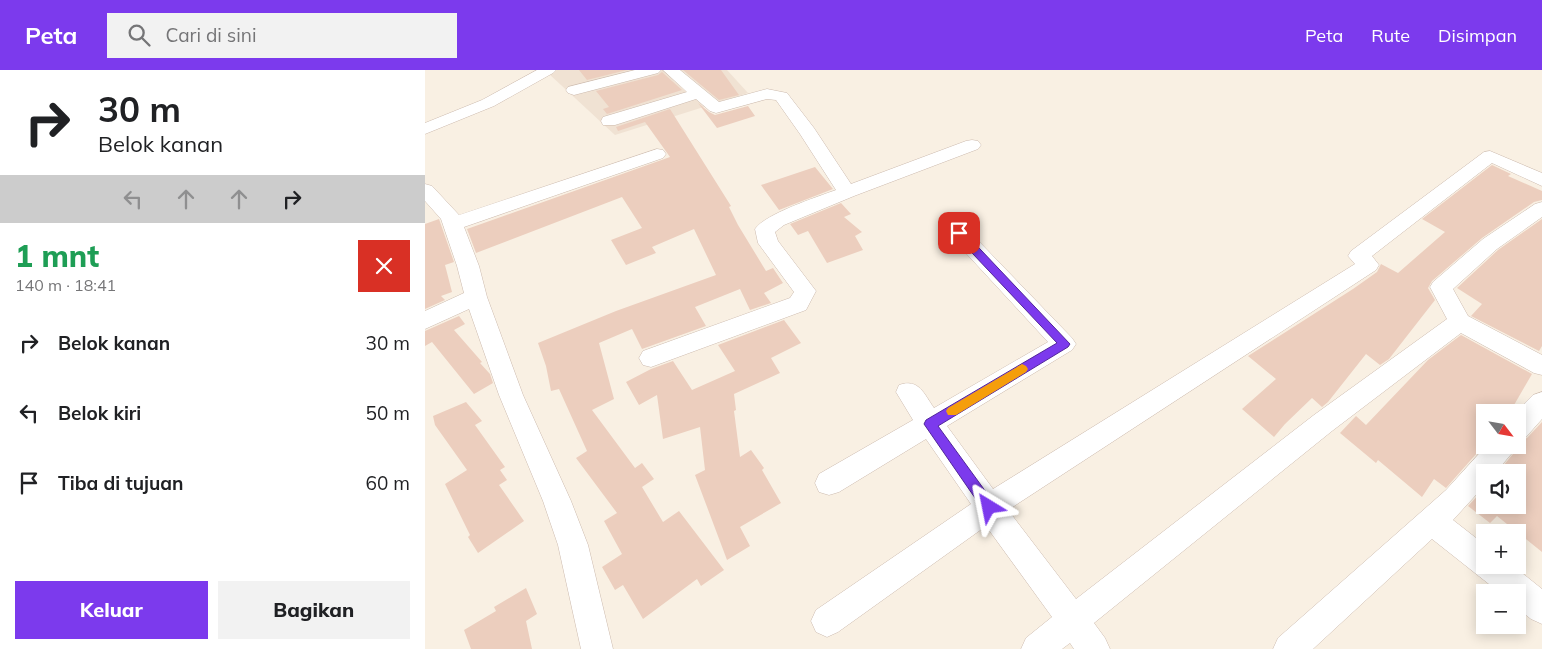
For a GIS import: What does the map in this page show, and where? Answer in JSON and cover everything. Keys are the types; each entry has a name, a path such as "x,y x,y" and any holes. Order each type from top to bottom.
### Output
{"street":[{"path":"425,129 488,102 548,70"},
{"path":"574,90 653,70"},
{"path":"671,70 697,94 716,108 767,94 781,96 808,132 847,192"},
{"path":"609,121 697,94"},
{"path":"651,358 797,304 805,291 768,243 765,229 777,221 847,192 972,146"},
{"path":"453,224 657,154"},
{"path":"827,621 989,507 1369,265 1357,256 1490,156 1542,180"},
{"path":"425,190 442,207 453,224 468,266 476,297 511,395 573,545 597,649"},
{"path":"1542,208 1490,244 1441,287 1461,322 1542,366"},
{"path":"829,483 1064,344 959,233"},
{"path":"425,321 476,297"},
{"path":"1037,649 1323,423 1461,322"},
{"path":"908,392 989,507 1094,649"},
{"path":"1526,419 1542,402"},
{"path":"1289,649 1456,499 1495,454"},
{"path":"1432,521 1476,556"},
{"path":"1499,574 1542,608"}],"shaded area":[{"path":"557,70 727,70 748,93 615,135 548,73"}],"building":[{"path":"579,70 627,70 587,80"},
{"path":"683,70 721,70 739,95 719,100"},
{"path":"662,72 682,90 607,114 603,109 609,107 596,91 658,75"},
{"path":"698,103 715,115 748,106 755,116 717,128"},
{"path":"670,109 731,206 729,207 738,225 766,271 773,268 783,283 764,293 771,303 750,310 740,289 695,307 706,326 642,349 632,329 599,343 614,399 592,410 635,468 642,463 654,479 642,487 663,522 679,511 724,570 701,586 697,579 643,619 623,585 615,590 602,567 622,554 604,521 617,513 576,458 587,451 559,389 551,391 546,366 538,343 616,311 716,275 694,229 652,247 656,253 626,265 611,240 642,228 622,197 476,253 467,229 670,157 645,122 618,131 616,127"},
{"path":"1492,165 1511,174 1508,176 1542,191 1542,200 1534,202 1482,238 1432,281 1428,288 1435,300 1389,359 1380,365 1366,354 1328,402 1322,407 1312,398 1274,437 1242,409 1276,379 1248,356 1353,289 1377,272 1381,264 1398,273 1445,232 1422,219"},
{"path":"815,167 833,189 779,210 761,185"},
{"path":"841,203 851,214 844,217 862,232 855,236 863,250 827,263 808,231 798,235 790,224"},
{"path":"439,219 454,262 445,265 452,292 441,296 445,300 425,309 425,224"},
{"path":"1542,219 1542,346 1539,351 1471,316 1482,304 1457,288 1498,250"},
{"path":"459,316 465,324 454,330 482,362 480,363 490,374 493,383 474,394 432,342 425,346 425,331"},
{"path":"784,320 801,343 771,358 780,373 734,394 736,410 734,411 740,457 751,450 764,468 762,470 781,503 740,527 750,546 727,560 695,475 705,470 700,427 663,439 657,395 639,405 626,382 651,369 673,361 692,390 735,371 718,345"},
{"path":"1461,335 1532,374 1515,404 1476,404 1476,454 1446,488 1434,479 1422,497 1378,460 1376,463 1340,433 1356,416 1366,425 1428,360"},
{"path":"466,402 482,421 475,425 505,467 500,470 507,480 499,485 524,521 478,553 468,537 470,535 445,484 467,470 435,425 433,416"},
{"path":"1542,422 1542,552 1526,539 1526,524 1507,524 1497,516 1490,523 1478,514 1526,514 1526,464 1505,464 1513,454 1526,454 1527,438"},
{"path":"1476,498 1476,512 1468,506"},
{"path":"526,588 537,614 526,621 532,649 471,649 464,630 496,611 494,607"}],"slow traffic":[{"path":"952,411 1022,369"}],"route":[{"path":"959,233 1064,344 931,424 989,507"}]}
